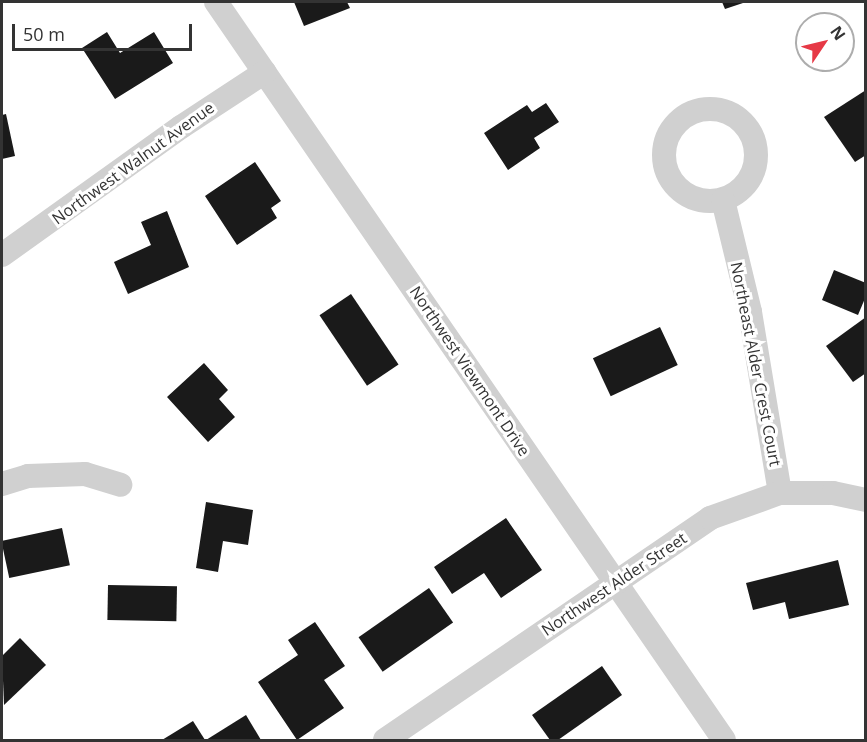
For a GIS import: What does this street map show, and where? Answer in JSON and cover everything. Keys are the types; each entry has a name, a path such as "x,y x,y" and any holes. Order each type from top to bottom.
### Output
{"street":[{"name":"Northwest Viewmont Drive","path":"216,2 724,741"},
{"name":"Northwest Walnut Avenue","path":"2,255 181,127 265,72"},
{"name":"Northeast Alder Crest Court","path":"723,200 750,312 780,493"},
{"path":"2,483 28,476 85,474 120,485"},
{"name":"Northwest Alder Street","path":"386,741 711,518 780,493 833,493 866,500"}],"building":[{"path":"294,2 347,2 350,8 304,26"},
{"path":"722,2 746,2 725,9"},
{"path":"107,32 120,53 154,32 173,63 115,99 82,48"},
{"path":"866,90 866,155 855,162 824,117"},
{"path":"546,103 559,122 534,138 540,148 508,170 484,133 527,105 532,112"},
{"path":"6,114 15,156 2,159 2,115"},
{"path":"255,162 281,201 271,208 277,218 237,245 205,196"},
{"path":"167,211 189,267 128,294 114,262 151,245 141,222"},
{"path":"834,270 866,283 866,296 858,315 822,300"},
{"path":"351,294 399,364 367,386 319,315"},
{"path":"866,317 866,373 853,382 826,346"},
{"path":"660,327 678,365 611,396 593,358"},
{"path":"204,363 228,390 219,399 235,417 208,442 167,397"},
{"path":"206,502 253,510 248,545 223,541 218,572 196,568"},
{"path":"506,518 542,570 501,598 484,573 452,594 434,567"},
{"path":"62,528 70,565 9,578 2,541"},
{"path":"838,560 849,605 789,619 785,602 753,610 746,583"},
{"path":"108,585 177,586 176,621 107,620"},
{"path":"429,588 453,622 383,672 359,637"},
{"path":"315,622 345,666 324,680 344,708 297,740 258,682 298,655 288,640"},
{"path":"20,638 46,665 4,705 2,656"},
{"path":"602,666 622,695 558,740 550,740 532,715"},
{"path":"246,715 261,740 206,740"},
{"path":"193,721 205,740 162,740"}]}
